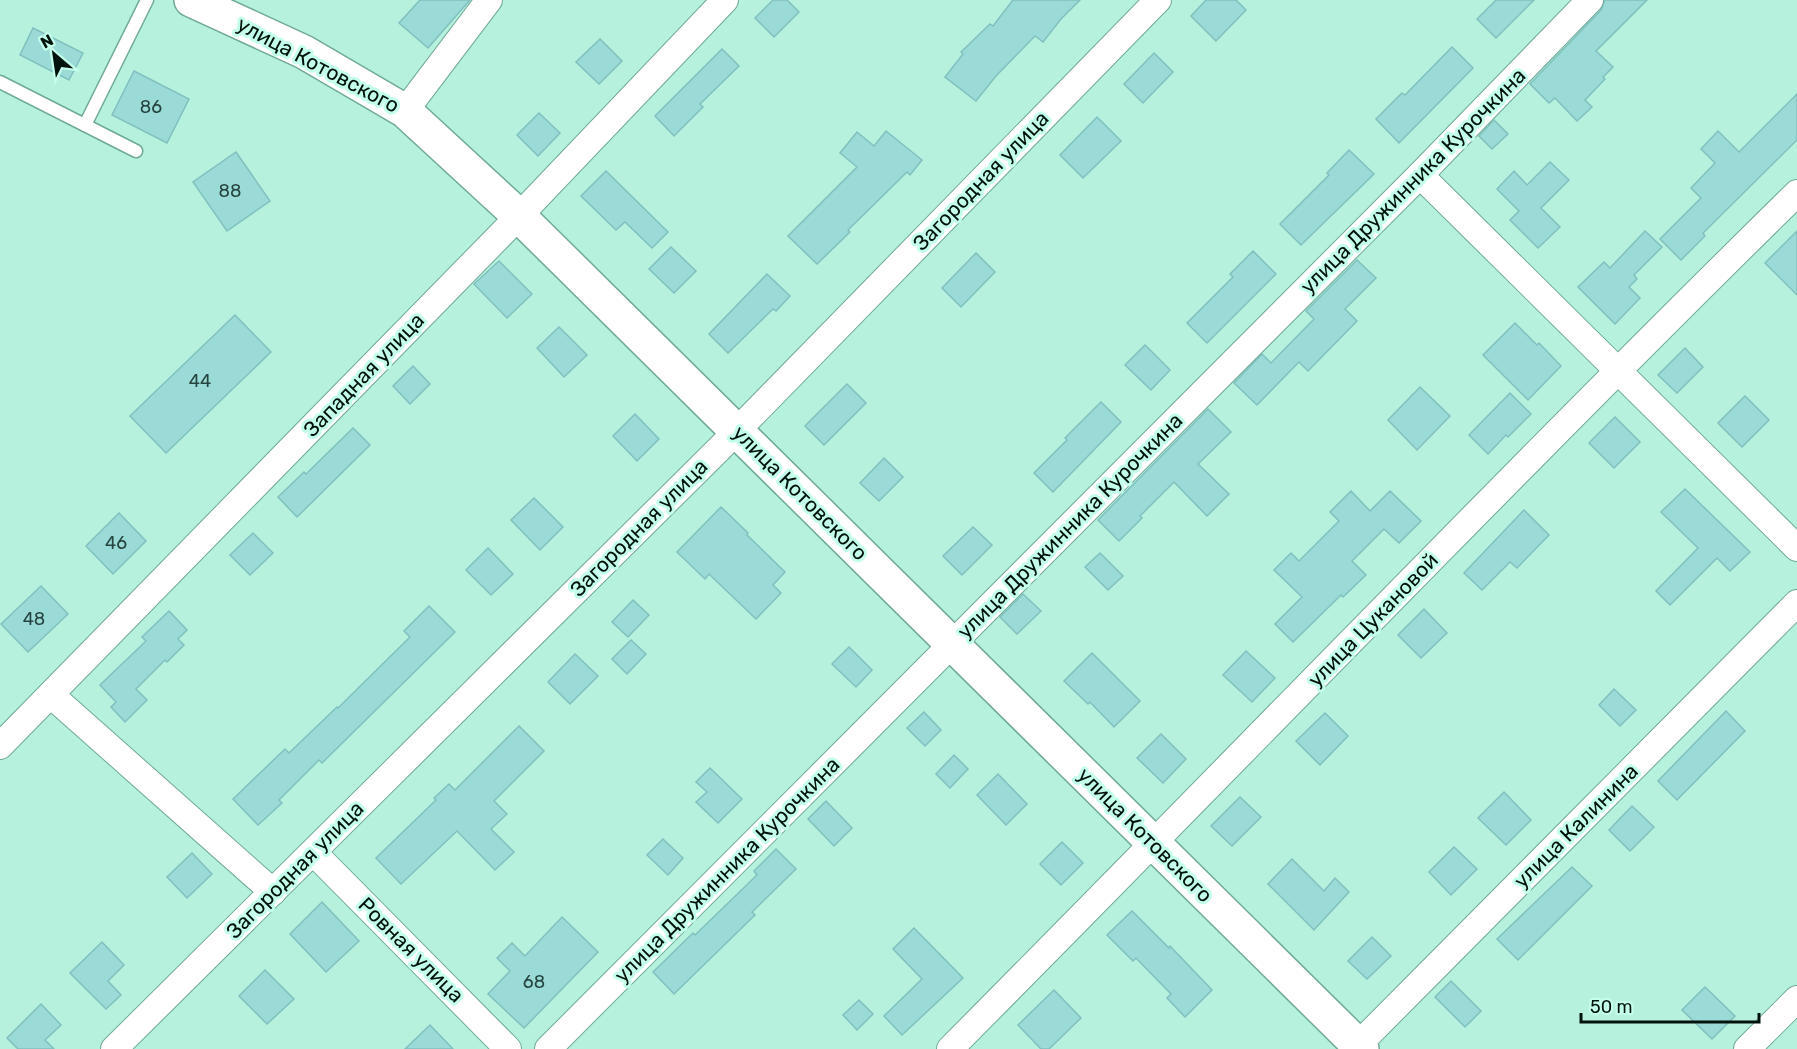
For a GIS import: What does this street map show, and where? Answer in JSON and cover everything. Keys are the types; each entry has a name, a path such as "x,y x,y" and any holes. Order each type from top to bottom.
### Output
{"street":[{"name":"улица Котовского","path":"191,0 304,52 405,111 519,216 1154,843 1358,1048"},
{"path":"405,111 489,0"},
{"name":"Западная улица","path":"0,746 519,216 725,0"},
{"name":"Загородная улица","path":"114,1049 737,431 1158,0"},
{"name":"улица Дружинника Курочкина","path":"548,1049 1420,175 1590,0"},
{"path":"1420,175 1797,548"},
{"name":"улица Цукановой","path":"950,1049 1617,370 1797,193"},
{"name":"улица Калинина","path":"1358,1048 1797,603"},
{"path":"51,695 273,892"},
{"name":"Ровная улица","path":"313,852 508,1049"},
{"path":"1747,1049 1797,999"}],"lane":[{"path":"85,125 147,0"},
{"path":"0,82 136,151"}],"building":[{"path":"420,0 470,0 428,48 399,23"},
{"path":"773,0 787,0 799,12 774,37 755,18"},
{"path":"1013,0 1080,0 1043,42 1035,36 996,76 976,101 945,77 963,54 961,52 990,24 993,26"},
{"path":"1206,0 1236,0 1246,10 1216,41 1191,16"},
{"path":"1496,0 1534,0 1496,38 1477,19"},
{"path":"1605,0 1647,0 1596,51 1613,67 1585,100 1592,107 1577,121 1555,98 1549,103 1530,84 1601,10"},
{"path":"33,28 83,53 69,80 20,55"},
{"path":"600,39 622,61 599,84 576,62"},
{"path":"1452,47 1473,68 1399,143 1376,119 1402,93 1405,95"},
{"path":"722,49 739,66 700,104 703,107 674,136 655,116"},
{"path":"1154,53 1173,72 1143,103 1124,84"},
{"path":"134,71 189,99 167,143 112,115"},
{"path":"1797,94 1797,140 1703,233 1705,236 1681,260 1660,239 1701,198 1691,188 1715,163 1701,149 1718,131 1739,152"},
{"path":"539,113 560,133 538,156 517,135"},
{"path":"1097,117 1121,141 1083,178 1060,155"},
{"path":"1494,120 1508,134 1492,149 1479,136"},
{"path":"886,131 922,160 910,175 907,172 848,230 850,232 817,264 788,236 857,167 840,153 857,132 874,146"},
{"path":"1349,150 1374,174 1301,245 1280,224 1329,175 1327,173"},
{"path":"236,152 270,201 227,231 193,182"},
{"path":"1550,162 1569,180 1541,208 1560,227 1538,248 1510,220 1519,211 1497,189 1514,171 1527,185"},
{"path":"606,171 668,232 652,248 625,222 616,230 581,196"},
{"path":"1645,231 1662,247 1634,275 1637,279 1629,287 1640,298 1615,324 1578,287 1604,262 1610,268"},
{"path":"1797,231 1797,295 1765,263"},
{"path":"671,247 696,271 674,293 649,269"},
{"path":"1253,251 1276,274 1207,343 1187,323 1233,277 1230,274"},
{"path":"976,253 995,272 961,307 942,288"},
{"path":"1357,260 1376,278 1345,309 1357,321 1308,371 1299,362 1257,405 1234,383 1262,354 1271,363 1314,319 1306,311"},
{"path":"499,261 532,294 507,318 474,284"},
{"path":"767,274 790,296 776,311 773,309 728,353 709,334"},
{"path":"235,315 271,352 166,453 130,416"},
{"path":"1515,323 1561,366 1528,400 1483,355"},
{"path":"559,327 587,355 564,377 537,348"},
{"path":"1145,345 1170,370 1151,390 1125,365"},
{"path":"1685,348 1703,367 1677,393 1658,375"},
{"path":"413,366 430,384 410,404 393,386"},
{"path":"847,384 866,403 824,445 805,426"},
{"path":"1420,387 1450,416 1417,450 1388,420"},
{"path":"1510,393 1531,414 1488,454 1469,435"},
{"path":"1745,396 1769,420 1742,447 1718,423"},
{"path":"1101,402 1121,422 1053,492 1034,473"},
{"path":"1208,409 1231,432 1198,464 1229,494 1207,516 1174,482 1119,541 1098,520"},
{"path":"635,414 659,439 637,461 613,436"},
{"path":"1615,417 1640,442 1614,468 1589,443"},
{"path":"353,428 370,445 297,517 278,497 304,472 306,474"},
{"path":"884,458 903,477 879,501 860,483"},
{"path":"1685,489 1750,552 1730,571 1717,558 1670,605 1656,591 1698,548 1661,512"},
{"path":"1351,491 1370,511 1390,491 1421,521 1399,543 1384,529 1352,561 1366,575 1343,597 1341,595 1293,642 1275,624 1302,597 1274,570 1291,553 1299,561 1339,521 1330,512"},
{"path":"534,498 563,527 540,550 511,520"},
{"path":"721,507 785,572 773,585 781,593 756,619 709,574 705,579 677,552"},
{"path":"1524,510 1549,535 1517,568 1510,562 1482,590 1464,573"},
{"path":"119,513 146,541 113,574 86,546"},
{"path":"973,527 992,545 962,575 943,556"},
{"path":"253,533 273,553 250,575 230,555"},
{"path":"488,548 513,574 491,595 466,570"},
{"path":"1100,553 1123,576 1108,590 1085,567"},
{"path":"41,586 68,614 28,652 1,624"},
{"path":"1023,594 1041,611 1017,634 1000,617"},
{"path":"633,600 649,615 628,637 612,622"},
{"path":"429,606 455,632 322,763 319,760 279,800 282,803 258,825 233,799 285,749 289,753 338,708 410,637 404,631"},
{"path":"1424,609 1447,633 1421,658 1398,635"},
{"path":"169,611 187,630 178,639 184,645 136,689 147,700 125,722 111,707 116,702 100,685 146,641 142,637"},
{"path":"631,640 646,654 627,674 612,659"},
{"path":"849,647 872,670 856,687 832,664"},
{"path":"1246,651 1275,678 1252,702 1223,675"},
{"path":"1092,653 1140,701 1114,727 1090,702 1088,704 1064,681"},
{"path":"575,654 598,676 570,704 548,682"},
{"path":"1614,689 1636,710 1620,726 1599,705"},
{"path":"1726,711 1745,731 1677,800 1658,781"},
{"path":"924,712 941,730 925,746 907,728"},
{"path":"1325,713 1348,736 1320,765 1296,741"},
{"path":"519,726 544,751 494,801 507,814 491,829 514,852 495,870 457,831 401,884 376,858 436,800 434,798 449,784 455,790"},
{"path":"1161,734 1186,759 1163,783 1137,758"},
{"path":"954,755 968,769 950,788 936,774"},
{"path":"710,768 742,799 718,823 696,802 707,792 696,782"},
{"path":"998,774 1027,804 1006,825 977,795"},
{"path":"1504,792 1531,820 1506,845 1478,818"},
{"path":"1240,797 1261,817 1232,846 1211,826"},
{"path":"826,801 852,828 834,846 808,819"},
{"path":"1632,806 1654,827 1630,851 1609,830"},
{"path":"663,839 683,858 668,875 647,855"},
{"path":"1062,842 1083,863 1061,885 1040,864"},
{"path":"1454,847 1477,869 1451,895 1429,872"},
{"path":"776,849 796,869 752,912 755,915 674,994 653,972 757,875 754,871"},
{"path":"192,853 212,874 187,898 167,877"},
{"path":"1292,859 1324,891 1335,878 1349,892 1314,930 1268,884"},
{"path":"1572,867 1592,886 1518,960 1497,939"},
{"path":"322,902 359,941 326,972 290,934"},
{"path":"1132,911 1212,990 1185,1017 1167,998 1171,994 1136,958 1133,961 1107,935"},
{"path":"562,917 598,952 524,1028 488,994 510,971 497,958 512,943 525,956"},
{"path":"914,928 963,978 902,1035 884,1016 922,979 893,949"},
{"path":"1372,937 1391,956 1367,979 1348,961"},
{"path":"102,942 124,965 108,981 121,995 106,1009 70,973"},
{"path":"265,970 294,999 267,1024 239,996"},
{"path":"1451,981 1481,1011 1465,1027 1435,997"},
{"path":"1705,987 1735,1016 1712,1039 1682,1010"},
{"path":"1054,990 1081,1018 1049,1049 1041,1049 1018,1025"},
{"path":"859,1000 873,1014 857,1030 843,1015"},
{"path":"41,1004 61,1025 45,1040 54,1049 18,1049 7,1038"},
{"path":"430,1025 453,1049 405,1049"}]}
